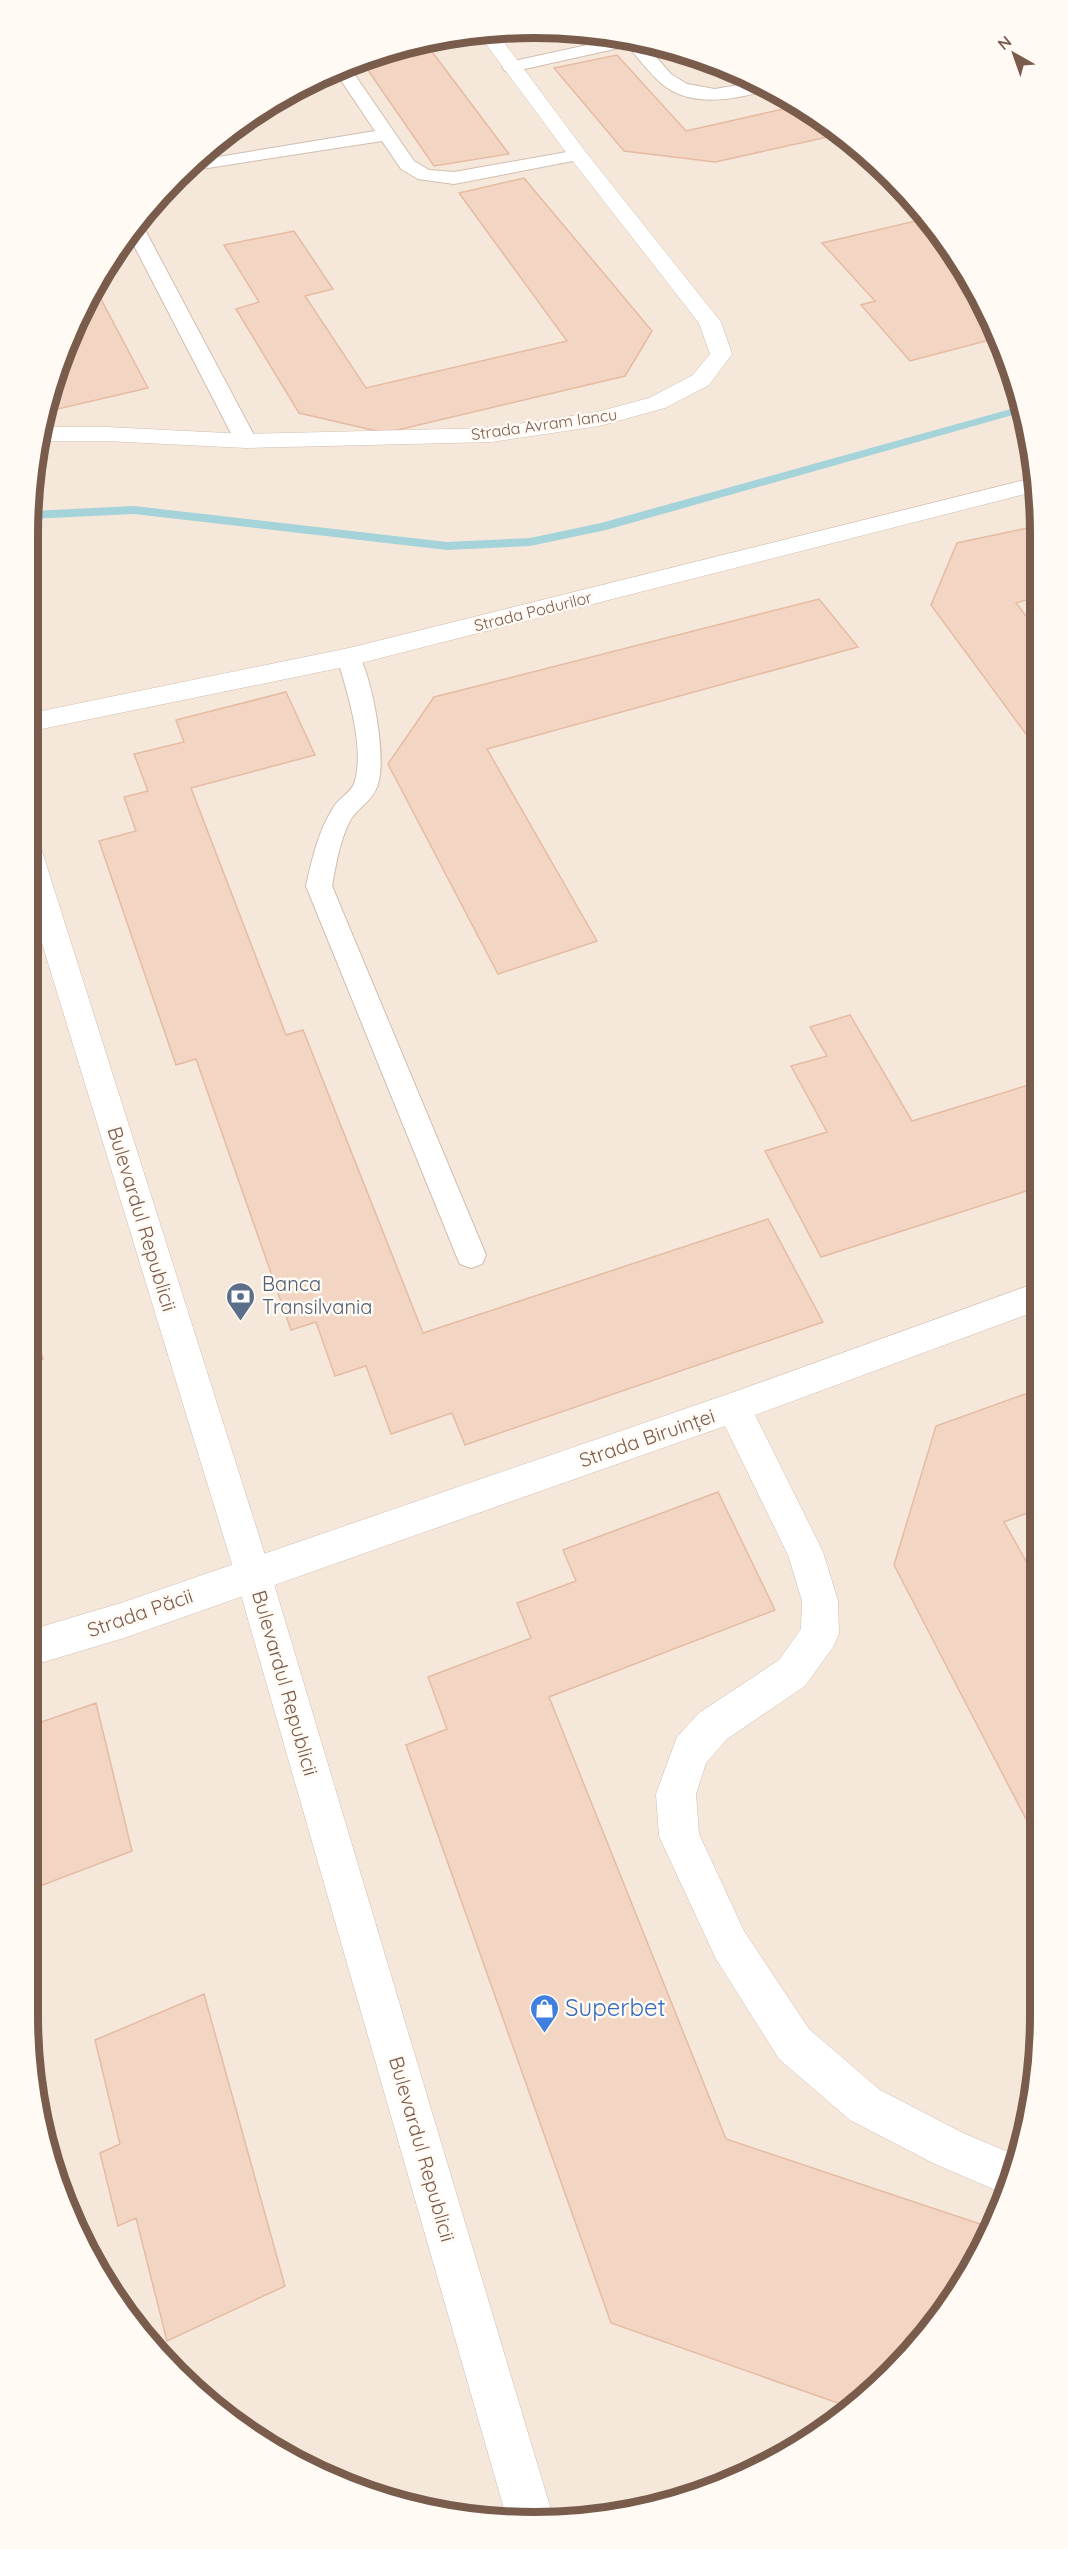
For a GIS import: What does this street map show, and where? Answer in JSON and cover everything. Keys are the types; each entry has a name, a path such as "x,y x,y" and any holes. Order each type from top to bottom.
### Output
{"street":[{"name":"Strada Avram Iancu","path":"48,434 106,434 246,441 492,435 599,419 657,403 701,380 720,354 710,322 492,40"},
{"name":"Strada Podurilor","path":"38,721 349,657 1028,486"},
{"name":"Bulevardul Republicii","path":"38,883 253,1574 528,2512"},
{"name":"Strada Biruinței","path":"253,1574 734,1407 1030,1299"},
{"path":"734,1407 805,1551 820,1601 820,1634 792,1673 713,1726 691,1751 676,1794 679,1836 730,1945 794,2044 865,2105 950,2149 1005,2172"},
{"name":"Strada Păcii","path":"38,1646 124,1620 253,1574"}],"lane":[{"path":"511,67 611,44"},
{"path":"641,49 671,82 686,89 704,94 729,94 753,88"},
{"path":"345,75 407,165 425,175 454,178 579,155"},
{"path":"202,165 385,135"},
{"path":"138,234 246,441"},
{"path":"349,657 364,706 368,754 366,786 343,812 327,850 319,886 471,1255"}],"shaded area":[{"path":"534,38 566,39 599,42 663,54 724,75 782,104 836,140 885,183 928,232 947,258 979,314 1004,374 1021,437 1026,469 1030,534 1030,2015 1026,2080 1014,2144 993,2205 979,2235 947,2291 928,2317 885,2366 836,2409 810,2428 754,2460 724,2474 663,2495 599,2507 534,2512 469,2507 405,2495 344,2474 314,2460 258,2428 232,2409 183,2366 140,2317 121,2291 89,2235 75,2205 54,2144 42,2080 39,2047 38,534 42,469 54,405 75,344 89,314 121,258 140,232 183,183 207,161 258,121 286,104 344,75 374,64 405,54 469,42"}],"building":[{"path":"430,49 509,154 434,166 366,67"},
{"path":"617,55 686,131 788,108 831,136 715,162 624,151 554,68"},
{"path":"524,178 652,331 625,376 385,433 299,413 236,309 259,302 224,245 294,231 333,289 305,296 366,388 567,341 459,193"},
{"path":"918,220 947,258 991,340 910,361 861,305 875,301 822,243"},
{"path":"99,295 148,388 58,409 55,402 64,374 75,344"},
{"path":"1030,528 1030,599 1016,603 1030,621 1030,739 931,605 957,543"},
{"path":"819,599 858,647 487,749 597,941 498,974 388,764 434,697"},
{"path":"286,692 315,755 191,788 286,1035 303,1030 423,1333 768,1219 823,1322 465,1445 452,1413 391,1434 366,1366 335,1376 316,1322 291,1330 196,1059 176,1065 99,841 136,831 124,797 148,791 134,754 184,742 176,720"},
{"path":"850,1015 912,1121 1030,1084 1030,1190 821,1257 765,1151 827,1132 791,1066 827,1056 810,1027"},
{"path":"38,1343 43,1359 38,1361"},
{"path":"1030,1392 1030,1512 1004,1522 1030,1568 1030,1827 894,1565 936,1426"},
{"path":"718,1492 775,1610 549,1697 726,2139 984,2225 964,2263 928,2317 885,2366 841,2404 611,2323 406,1745 447,1729 428,1677 531,1638 517,1603 576,1581 563,1550"},
{"path":"96,1703 132,1851 38,1887 38,1723"},
{"path":"204,1994 285,2286 167,2341 136,2218 118,2226 100,2153 120,2144 95,2040"}],"waterway":[{"path":"39,515 134,510 447,546 530,542 602,527 1015,411"}],"place":[{"name":"Banca Transilvania","path":"241,1322"},
{"name":"Superbet","path":"544,2034"}]}
